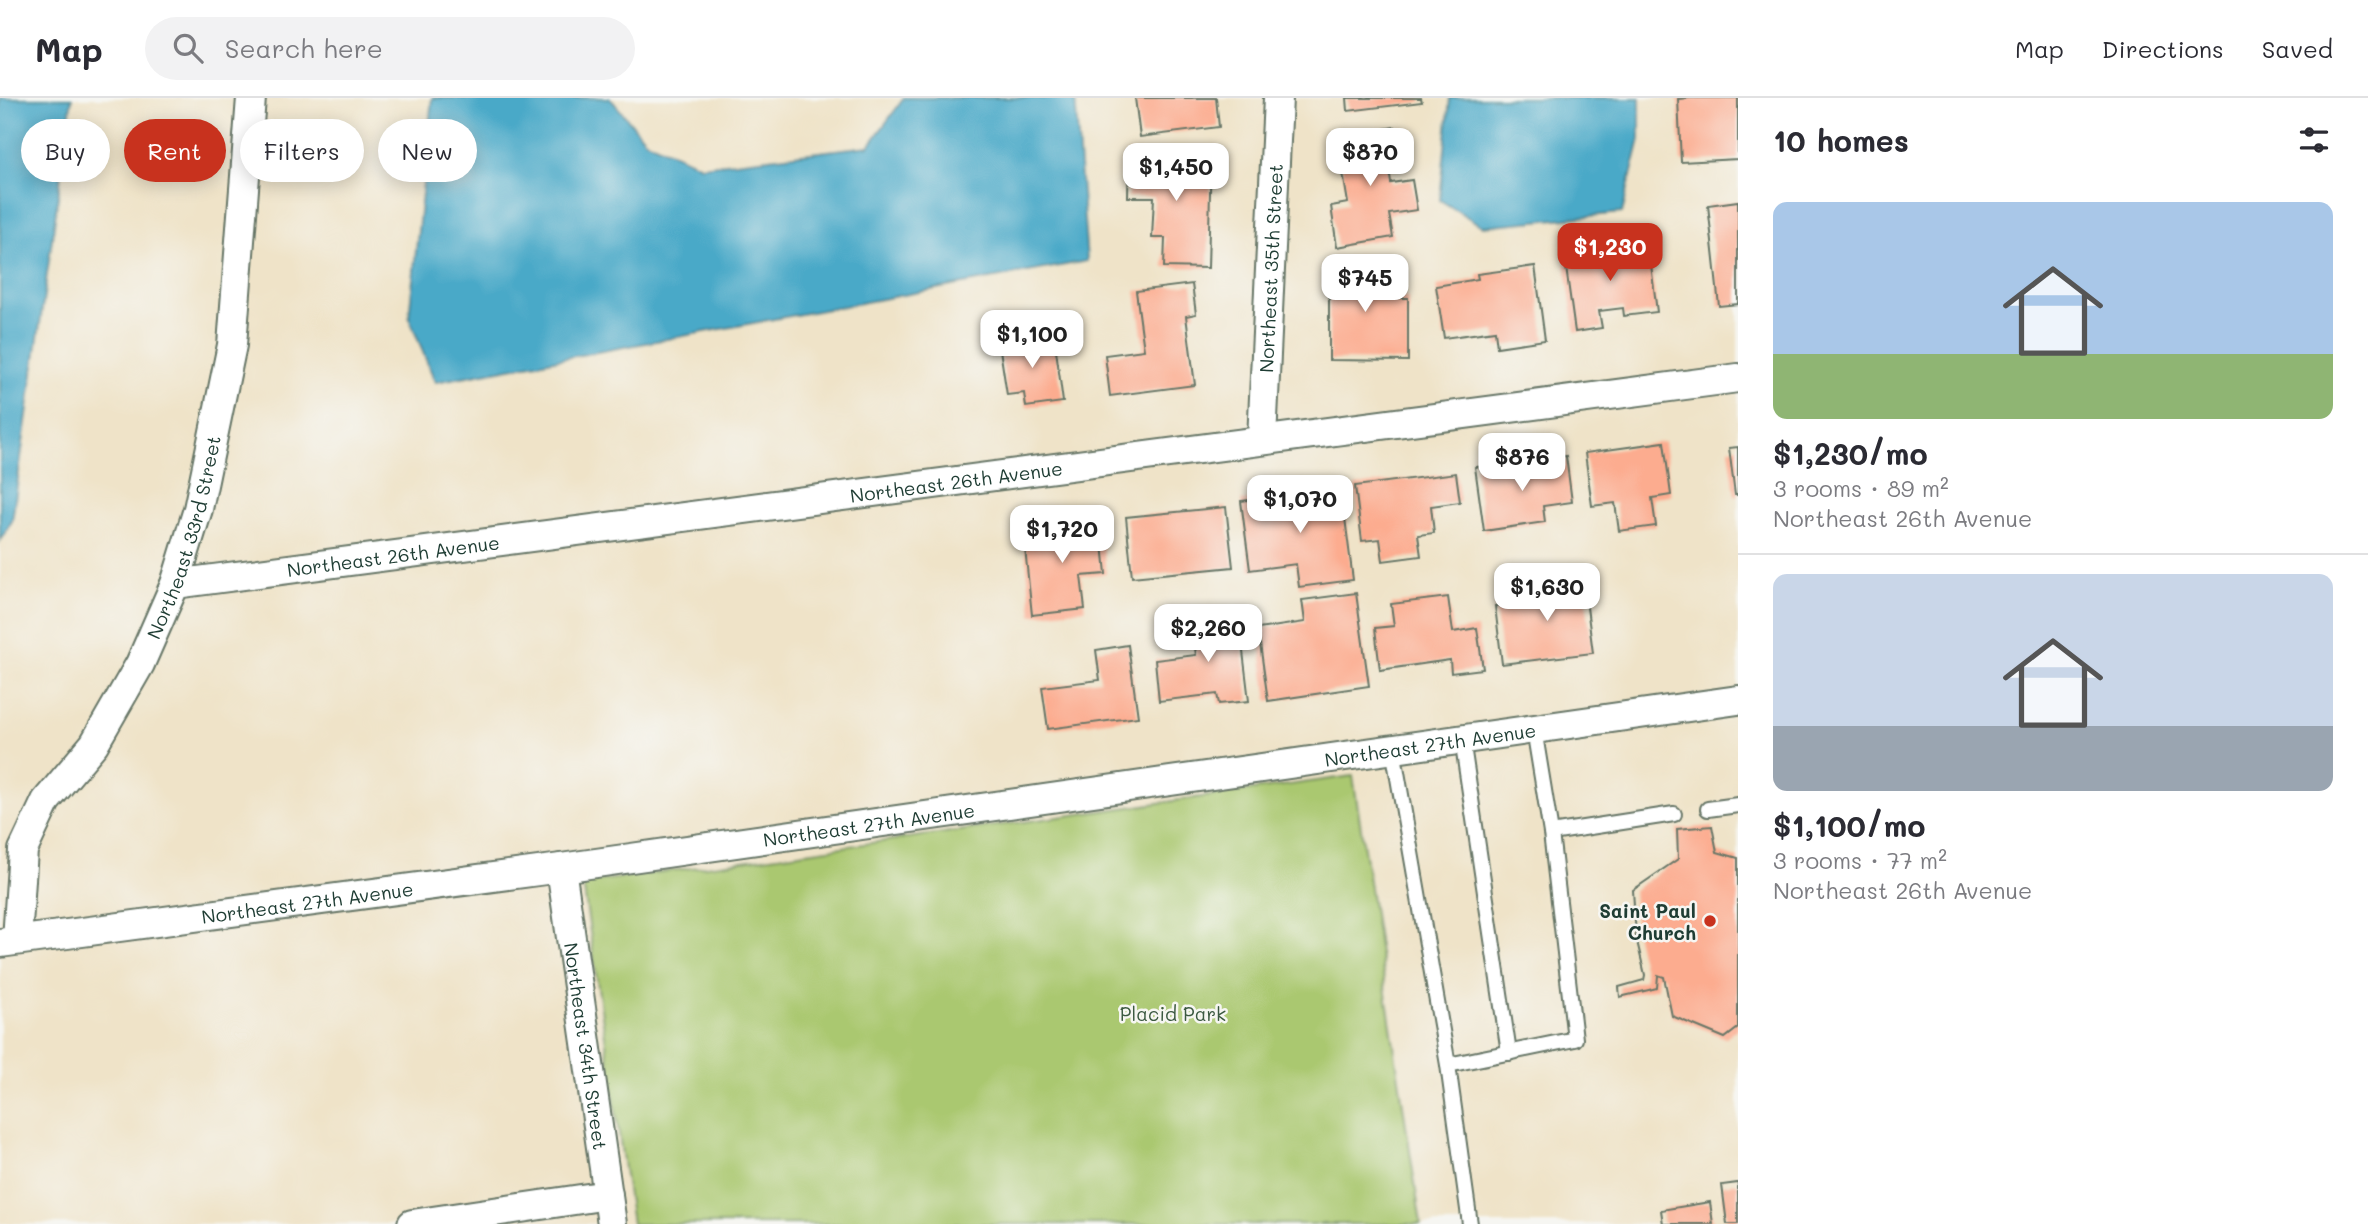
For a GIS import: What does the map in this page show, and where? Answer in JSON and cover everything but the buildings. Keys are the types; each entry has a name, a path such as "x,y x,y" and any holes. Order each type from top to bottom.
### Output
{"street":[{"name":"Northeast 33rd Street","path":"9,942 23,850 46,801 94,744 141,664 174,584 198,509 232,345 251,98"},
{"name":"Northeast 35th Street","path":"1262,440 1278,98"},
{"name":"Northeast 26th Avenue","path":"174,584 1738,378"},
{"name":"Northeast 27th Avenue","path":"9,942 561,868 1738,700"},
{"name":"Northeast 34th Street","path":"561,868 612,1224"},
{"path":"412,1224 608,1195"}],"lane":[{"path":"1448,1065 1575,1039 1551,832 1534,729"},
{"path":"1462,739 1509,1053"},
{"path":"1393,749 1448,1065 1470,1224"},
{"path":"1709,809 1738,804"},
{"path":"1551,832 1674,814"}],"green space":[{"name":"Placid Park","path":"1353,776 1421,1224 632,1224 583,883"}],"water":[{"path":"0,98 72,98 69,119 21,119 21,182 60,182 12,521 0,541"},
{"path":"432,98 610,98 646,141 701,166 869,146 904,98 1075,98 1087,261 435,382 409,317 423,182 477,182 477,119 430,119"},
{"path":"1450,98 1640,98 1640,139 1622,213 1482,226 1440,200"}],"place":[{"name":"Saint Paul Church","path":"1710,921"}]}
